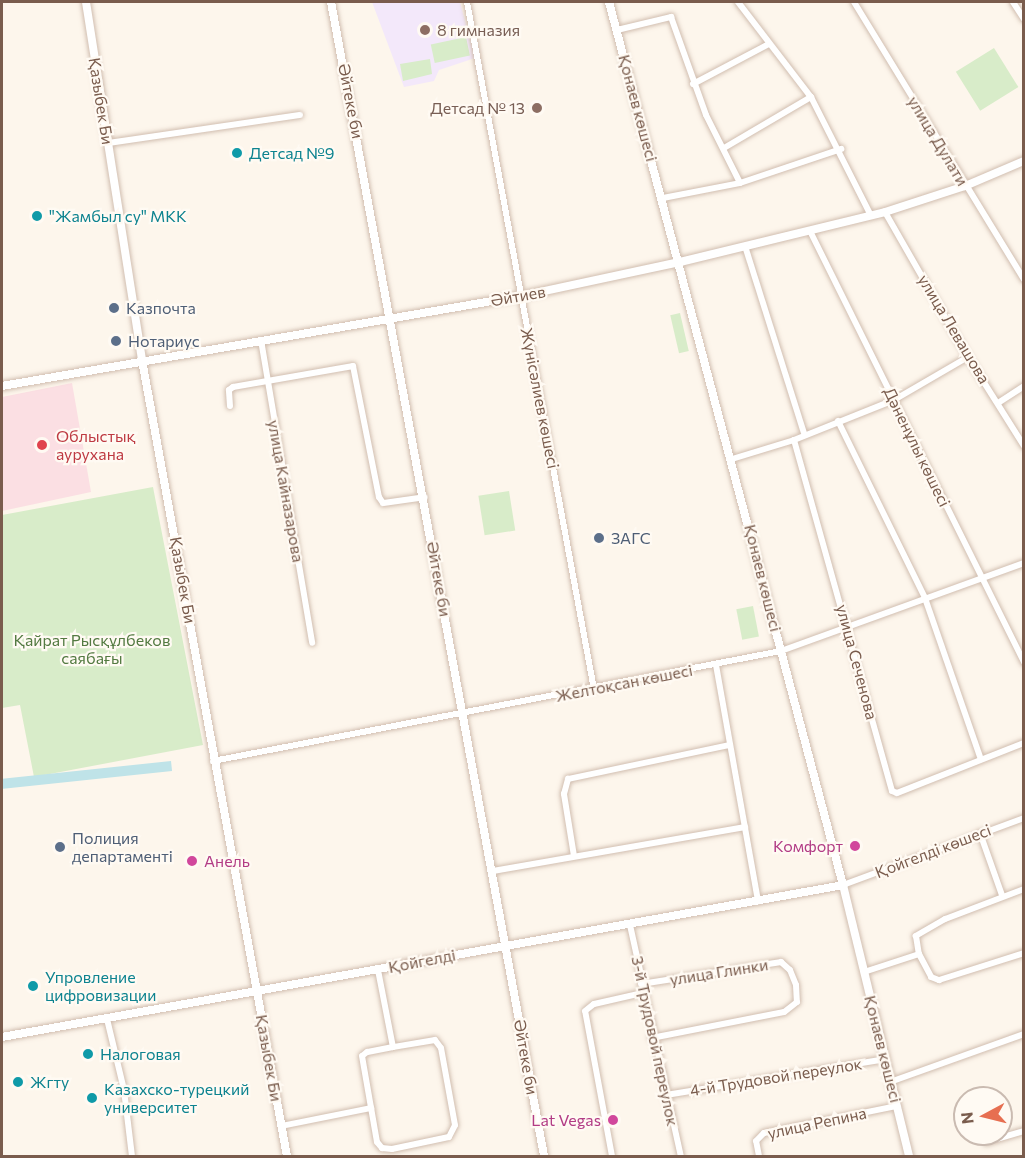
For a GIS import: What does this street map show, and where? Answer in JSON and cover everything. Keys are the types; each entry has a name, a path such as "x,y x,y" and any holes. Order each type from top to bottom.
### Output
{"street":[{"name":"Қазыбек Би","path":"86,2 142,360 179,548 213,761 287,1156"},
{"name":"Әйтеке би","path":"331,2 392,317 462,714 493,871 544,1156"},
{"name":"Жүнісәлиев көшесі","path":"467,2 594,689"},
{"name":"Қонаев көшесі","path":"609,2 680,262 843,885 909,1156"},
{"path":"738,2 811,97 841,149 871,216"},
{"name":"улица Дулати","path":"854,2 1023,279"},
{"path":"1013,2 1023,19"},
{"path":"617,30 670,17 693,84 740,183"},
{"path":"693,84 769,44"},
{"path":"724,148 811,97"},
{"path":"108,143 300,115"},
{"path":"663,198 740,183 841,149"},
{"name":"Әйтиев","path":"2,386 261,339 521,296 680,262 885,212 965,186 1023,162"},
{"name":"улица Левашова","path":"885,212 968,357 1023,446"},
{"name":"Дәненұлы көшесі","path":"810,231 1023,663"},
{"path":"746,246 804,433"},
{"name":"улица Кайназарова","path":"261,339 312,643"},
{"path":"732,459 794,440 804,433 894,400 968,357"},
{"path":"230,406 229,390 353,366 379,497 384,503 425,497"},
{"path":"998,403 1023,386"},
{"path":"838,421 925,598 980,757"},
{"name":"улица Сеченова","path":"794,440 893,793 980,757 1023,743"},
{"name":"Желтоқсан көшесі","path":"213,761 716,666 781,651 1023,563"},
{"path":"716,666 758,901"},
{"path":"574,856 564,794 568,779 729,745"},
{"name":"Қойгелді көшесі","path":"843,885 1023,818"},
{"path":"493,871 745,827"},
{"path":"980,833 1002,895"},
{"name":"Қойгелді","path":"2,1037 258,993 506,945 630,925 843,885"},
{"path":"1023,889 1002,895 918,932 919,954 932,977 939,980 1023,953"},
{"name":"3-й Трудовой переулок","path":"630,925 642,993 681,1156"},
{"path":"864,972 919,954"},
{"name":"улица Глинки","path":"641,984 781,962 790,970 796,985 797,1002 784,1012 652,1038"},
{"path":"378,970 393,1047"},
{"path":"612,1156 585,1011 594,1004 642,993"},
{"path":"107,1019 124,1090 132,1156"},
{"path":"891,1082 1023,1034"},
{"path":"435,1040 441,1048 454,1132 449,1137 382,1148 371,1108 362,1056 367,1052 393,1047 435,1040"},
{"name":"4-й Трудовой переулок","path":"666,1095 886,1059"},
{"name":"улица Репина","path":"759,1156 756,1141 764,1133 897,1106"},
{"path":"281,1126 371,1108"}],"shaded area":[{"name":"8 гимназия","path":"372,2 460,2 475,58 439,70 434,81 404,87"},
{"name":"Облыстық аурухана","path":"72,383 91,492 2,511 2,397"}],"green space":[{"path":"466,37 470,56 435,63 431,44"},
{"path":"994,48 1018,87 980,111 956,72"},
{"path":"430,59 432,74 403,81 400,64"},
{"path":"680,313 689,351 679,353 670,315"},
{"name":"Қайрат Рысқұлбеков саябағы","path":"153,487 203,745 34,777 20,705 2,708 2,515"},
{"path":"509,491 515,531 485,535 478,496"},
{"path":"753,606 759,636 742,640 736,609"}],"water":[{"path":"171,761 172,771 2,789 2,779"}],"place":[{"name":"8 гимназия","path":"425,30"},
{"name":"Детсад № 13","path":"537,108"},
{"name":"Детсад №9","path":"237,153"},
{"name":"\"Жамбыл су\" МКК","path":"37,216"},
{"name":"Казпочта","path":"114,308"},
{"name":"Нотариус","path":"116,341"},
{"name":"Облыстық аурухана","path":"42,445"},
{"name":"ЗАГС","path":"599,538"},
{"name":"Комфорт","path":"855,846"},
{"name":"Полиция департаменті","path":"60,847"},
{"name":"Анель","path":"192,861"},
{"name":"Упровление цифровизации","path":"33,986"},
{"name":"Налоговая","path":"88,1054"},
{"name":"Жгту","path":"18,1082"},
{"name":"Казахско-турецкий университет","path":"92,1098"},
{"name":"Lat Vegas","path":"613,1120"}]}
